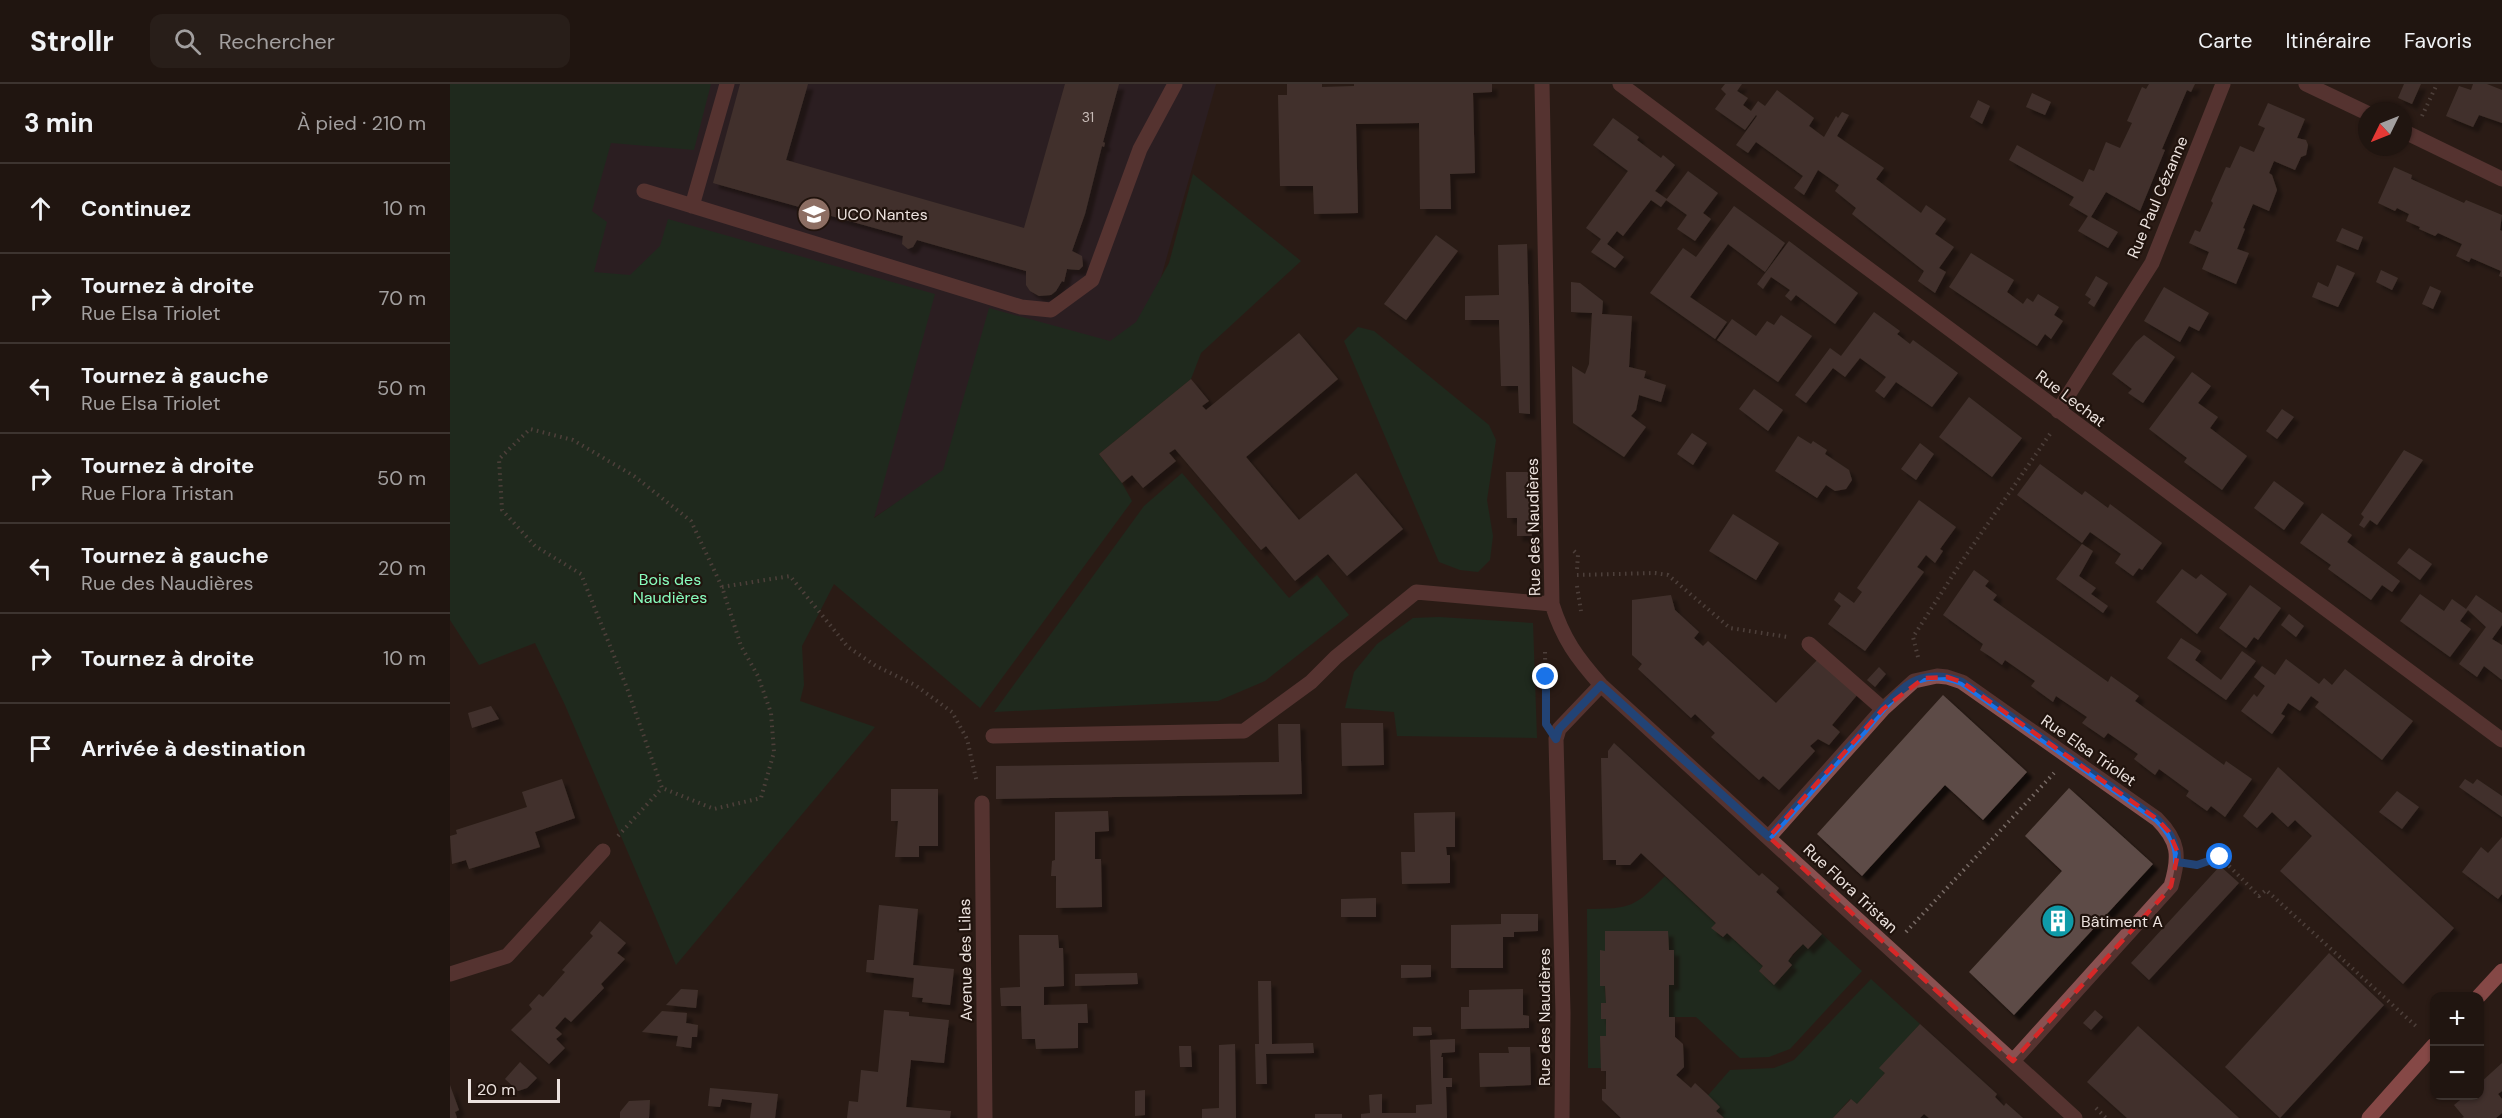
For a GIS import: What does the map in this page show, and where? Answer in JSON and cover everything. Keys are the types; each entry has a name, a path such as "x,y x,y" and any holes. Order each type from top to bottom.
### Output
{"main road":[{"path":"2483,992 2502,971"},
{"path":"2368,1117 2433,1046"}],"street":[{"path":"692,206 727,84"},
{"path":"644,190 1021,307 1051,310 1092,280 1140,149 1175,84"},
{"name":"Rue des Naudières","path":"1542,84 1552,604 1557,624 1578,660 1601,685"},
{"name":"Rue Lechat","path":"1620,84 2502,740"},
{"name":"Rue Paul Cézanne","path":"2061,413 2152,262 2223,84"},
{"path":"2306,84 2358,109"},
{"path":"2412,135 2502,179"},
{"path":"993,736 1244,731 1311,682 1336,657 1416,592 1552,604"},
{"path":"1809,644 1883,709"},
{"name":"Rue Elsa Triolet","path":"1924,678 1947,677 1962,682 2157,819 2169,832 2178,853 2177,862"},
{"path":"1769,837 1883,709 1914,681 1924,678"},
{"path":"1556,739 1559,729 1601,685"},
{"name":"Rue Flora Tristan","path":"1601,685 2075,1118"},
{"name":"Rue des Naudières","path":"1556,739 1563,1002 1562,1118"},
{"name":"Avenue des Lilas","path":"982,802 985,1118"},
{"path":"450,974 507,956 603,852"},
{"path":"2013,1061 2163,896 2171,886 2177,862"}],"path":[{"path":"2412,126 2437,84"},
{"path":"1924,678 1913,637 2061,413"},
{"path":"530,429 573,440 634,476 692,521 722,587 741,646 759,676 771,713 774,752 761,798 714,809 662,788 627,688 581,574 535,546 502,510 499,459 530,429"},
{"path":"1552,536 1568,545 1578,555 1578,597 1584,618"},
{"path":"1577,575 1655,573 1668,575 1730,628 1790,637 1809,644"},
{"path":"722,587 790,576 848,647 876,666 915,685 952,712 967,739 982,802"},
{"path":"1545,645 1546,724 1556,739"},
{"path":"1897,925 1906,933 2060,767 2067,755"},
{"path":"603,852 662,788"},
{"path":"2177,862 2197,865 2220,857 2259,896 2266,890 2421,1030"},
{"path":"2091,1104 2106,1118"}],"highlighted area":[{"path":"1947,677 1962,682 2157,819 2169,832 2178,853 2171,886 2013,1061 1769,837 1883,709 1924,678"}],"shaded area":[{"name":"UCO Nantes","path":"450,84 1216,84 1142,344 873,518 877,500 450,368"}],"green space":[{"name":"Bois des Naudières","path":"450,84 711,84 694,150 611,143 592,211 607,222 594,272 630,275 660,246 668,219 935,294 874,518 943,470 989,308 1110,341 1136,322 1169,263 1193,174 1301,261 1201,353 1191,379 1099,454 1122,483 1132,501 980,708 834,584 802,646 804,685 800,701 875,727 676,965 565,705 535,643 479,665 450,620"},
{"path":"1358,327 1374,331 1489,425 1496,440 1487,500 1493,536 1490,560 1478,572 1460,570 1439,562 1344,341"},
{"path":"1182,473 1289,598 1317,575 1349,615 1265,681 1218,701 994,712 1144,506"},
{"path":"1439,617 1533,623 1537,738 1397,736 1394,712 1345,708 1354,672 1377,644 1413,618"},
{"path":"1665,876 1716,923 1712,928 1722,937 1727,933 1763,966 1759,971 1774,984 1792,965 1788,961 1803,944 1809,949 1822,934 1862,971 1790,1049 1769,1057 1740,1058 1696,1017 1669,1017 1668,931 1605,931 1605,951 1600,951 1600,985 1605,986 1606,1003 1601,1003 1601,1019 1606,1019 1606,1036 1600,1037 1601,1068 1588,1068 1587,909 1623,907 1631,904 1639,900"},
{"path":"1871,979 1920,1024 1880,1068 1885,1073 1857,1104 1850,1099 1833,1118 1724,1118 1704,1100 1730,1070 1774,1068 1794,1060"}],"building":[{"path":"740,84 808,84 786,160 1024,228 1065,84 1119,84 1103,142 1104,147 1102,146 1085,214 1072,251 1082,256 1083,266 1079,270 1067,269 1064,282 1062,281 1056,291 1051,295 1039,296 1030,291 1026,285 1026,271 917,240 913,247 908,249 902,244 903,236 713,183"},
{"path":"1287,84 1322,84 1322,87 1354,86 1354,84 1492,84 1492,92 1473,93 1475,173 1450,174 1451,209 1420,209 1419,123 1356,124 1358,213 1314,214 1313,186 1280,186 1278,95 1287,95"},
{"path":"1725,84 1742,84 1737,91 1748,98 1743,105 1751,111 1758,101 1765,106 1777,90 1814,118 1809,126 1824,137 1836,116 1838,118 1842,112 1849,115 1837,136 1884,168 1876,179 1921,213 1926,205 1946,219 1935,234 1954,247 1939,268 1946,272 1935,293 1918,281 1924,271 1852,214 1856,208 1835,191 1839,185 1818,170 1804,195 1794,188 1803,176 1756,142 1748,153 1736,145 1757,116 1745,130 1715,109 1726,94 1721,89"},
{"path":"2149,84 2195,84 2191,92 2187,90 2162,149 2165,150 2140,211 2106,192 2091,217 2118,232 2108,248 2078,231 2088,216 2069,205 2074,197 2009,160 2017,145 2083,182 2089,169 2094,171 2106,142 2120,148 2132,123 2127,121 2142,87 2146,89"},
{"path":"2404,84 2421,84 2412,104 2412,102 2398,98"},
{"path":"2473,84 2487,84 2502,90 2502,123 2479,115 2473,127 2446,116 2459,86 2471,90"},
{"path":"2032,93 2051,102 2045,115 2026,107"},
{"path":"1978,100 1990,106 1982,124 1970,117"},
{"path":"2268,103 2305,119 2297,138 2306,140 2308,145 2306,155 2301,157 2295,170 2274,161 2269,173 2272,175 2277,190 2269,211 2253,204 2237,249 2249,253 2236,284 2202,269 2209,252 2189,243 2195,230 2200,232 2226,167 2230,168 2240,146 2254,152 2265,128 2258,125"},
{"path":"1613,118 1639,137 1637,140 1661,158 1663,155 1675,165 1655,191 1667,199 1661,207 1651,200 1623,236 1617,231 1607,244 1624,257 1615,268 1591,252 1601,239 1586,228 1628,171 1593,145"},
{"path":"2394,167 2412,175 2411,179 2464,203 2466,200 2502,215 2500,230 2502,231 2502,277 2499,276 2501,271 2471,258 2469,262 2456,256 2462,244 2438,233 2435,236 2419,229 2420,227 2406,221 2409,214 2397,208 2395,211 2378,203"},
{"path":"1688,171 1718,193 1703,213 1711,219 1695,241 1677,229 1687,215 1666,200"},
{"path":"1734,206 1785,243 1765,272 1728,244 1690,297 1727,322 1715,339 1650,293 1683,248 1696,257"},
{"path":"2342,228 2363,237 2358,250 2336,241"},
{"path":"1436,235 1458,251 1406,320 1384,304"},
{"path":"1789,241 1858,293 1835,324 1796,295 1791,301 1785,296 1790,290 1771,277 1763,289 1757,284"},
{"path":"1527,244 1530,414 1519,413 1518,386 1501,386 1499,320 1465,320 1465,296 1499,295 1498,245"},
{"path":"1971,253 2014,280 2007,292 2023,304 2027,298 2033,302 2038,294 2059,307 2054,315 2063,321 2051,339 2045,334 2037,346 1949,287"},
{"path":"2337,265 2355,273 2338,307 2312,297 2318,282 2328,287"},
{"path":"2381,270 2398,278 2392,290 2376,282"},
{"path":"2096,276 2108,283 2094,307 2088,303 2091,299 2085,295"},
{"path":"1571,282 1580,283 1603,301 1602,314 1632,316 1629,367 1646,371 1644,378 1666,385 1661,402 1639,395 1636,410 1631,416 1646,427 1624,457 1573,423 1572,366 1585,374 1589,364 1592,313 1571,312"},
{"path":"2430,286 2441,291 2433,309 2422,304"},
{"path":"2164,287 2209,313 2199,331 2189,326 2180,342 2144,321"},
{"path":"1874,312 1900,331 1897,334 1910,344 1913,340 1958,373 1932,407 1896,382 1884,398 1875,391 1886,377 1860,358 1845,377 1833,368 1806,403 1795,395 1830,348 1841,356"},
{"path":"1781,315 1812,336 1778,382 1717,340 1732,319 1756,336 1767,321 1774,325"},
{"path":"1299,333 1338,379 1246,457 1299,520 1356,473 1403,529 1347,576 1328,554 1295,581 1266,546 1261,550 1175,449 1169,453 1176,461 1143,488 1132,475 1122,483 1099,454 1191,379 1209,401 1202,406 1206,410"},
{"path":"2144,335 2175,357 2143,403 2128,393 2132,389 2112,374"},
{"path":"2192,372 2211,386 2198,403 2218,417 2210,428 2247,456 2222,490 2184,462 2187,458 2149,429"},
{"path":"1754,389 1783,410 1768,431 1739,409"},
{"path":"1969,397 2022,438 1992,477 1939,437"},
{"path":"2282,409 2294,417 2277,439 2266,431"},
{"path":"1692,433 1707,443 1693,465 1677,454"},
{"path":"1798,436 1811,444 1813,441 1827,450 1825,454 1849,470 1852,480 1846,489 1835,491 1826,485 1817,498 1775,471"},
{"path":"1920,443 1934,454 1916,480 1901,469"},
{"path":"2404,450 2423,460 2377,525 2370,520 2364,528 2359,525 2364,517 2361,514"},
{"path":"2040,464 2082,495 2085,491 2108,508 2110,504 2162,543 2142,570 2139,568 2133,576 2115,563 2121,554 2090,532 2082,543 2017,495"},
{"path":"1506,472 1531,472 1532,536 1517,536 1517,518 1507,518"},
{"path":"2274,481 2304,503 2284,530 2254,508"},
{"path":"1919,500 1956,527 1940,549 1943,551 1935,563 1926,555 1917,567 1924,572 1865,651 1828,624 1841,606 1834,600 1839,592 1854,603 1862,592 1857,588"},
{"path":"2322,513 2352,535 2347,542 2400,581 2392,592 2382,585 2371,600 2328,569 2331,565 2300,543"},
{"path":"1733,514 1779,543 1756,580 1709,551"},
{"path":"2082,544 2093,551 2079,576 2096,588 2091,594 2108,606 2103,613 2056,579"},
{"path":"2409,548 2432,564 2420,580 2397,563"},
{"path":"2182,569 2196,579 2201,574 2227,594 2197,634 2156,602"},
{"path":"1974,570 1989,581 1985,586 1997,595 1993,600 2108,682 2111,676 2139,696 2135,701 2224,765 2226,761 2252,779 2225,817 2211,806 2207,811 2186,796 2189,791 2159,769 2155,775 2134,759 2138,754 2108,733 2104,738 2082,723 2087,717 2056,696 2053,702 2031,686 2035,681 2005,660 2002,665 1980,650 1983,644 1943,615"},
{"path":"2250,585 2281,608 2258,640 2254,637 2246,648 2219,628"},
{"path":"2420,594 2444,611 2452,599 2466,609 2476,595 2502,613 2502,625 2492,639 2502,645 2502,680 2484,666 2477,677 2459,664 2486,627 2468,610 2460,621 2471,629 2450,657 2400,621"},
{"path":"1671,595 1675,610 1699,632 1694,638 1703,646 1708,641 1776,703 1819,658 1858,694 1832,725 1840,732 1829,745 1818,739 1810,746 1815,751 1779,790 1763,776 1759,780 1711,737 1715,733 1695,714 1691,718 1638,669 1642,664 1632,655 1632,600"},
{"path":"2289,614 2304,626 2296,637 2281,625"},
{"path":"2181,638 2201,651 2195,660 2221,680 2242,651 2256,661 2226,700 2167,658"},
{"path":"2286,659 2319,684 2324,678 2332,685 2345,669 2413,721 2382,760 2315,707 2319,702 2311,696 2300,711 2288,703 2281,714 2285,716 2272,734 2241,711 2254,694 2257,697 2265,686 2254,677 2262,666 2275,675"},
{"path":"1879,667 1886,674 1875,687 1867,680"},
{"path":"1943,695 2027,772 1983,820 1945,785 1862,876 1817,834"},
{"path":"491,706 499,719 472,728 468,713"},
{"path":"1341,723 1383,723 1384,765 1342,766"},
{"path":"1278,724 1300,724 1302,794 996,799 996,766 1279,762"},
{"path":"1614,743 1759,876 1762,873 1779,888 1776,892 1822,934 1808,949 1803,944 1793,954 1788,961 1792,965 1774,985 1759,971 1763,966 1727,933 1723,937 1711,928 1716,923 1641,853 1630,865 1616,865 1616,860 1603,860 1601,758 1608,758 1608,751"},
{"path":"2278,767 2454,928 2403,984 2280,871 2312,836 2295,820 2288,827 2272,812 2257,828 2243,816"},
{"path":"562,779 575,818 535,832 540,847 469,869 466,860 452,864 450,836 457,834 456,830 527,807 522,792"},
{"path":"2465,779 2473,784 2477,779 2502,796 2502,817 2459,787"},
{"name":"Bâtiment A","path":"2069,788 2153,864 2014,1015 1969,972 2062,871 2025,836"},
{"path":"891,789 938,789 938,846 919,846 919,857 895,857 898,821 891,821"},
{"path":"2397,791 2419,807 2402,829 2379,812"},
{"path":"1108,811 1109,831 1095,832 1095,859 1101,859 1102,907 1056,908 1056,876 1051,876 1052,861 1055,860 1055,812"},
{"path":"1455,812 1455,847 1446,847 1447,855 1450,855 1450,883 1402,884 1401,852 1415,852 1414,813"},
{"path":"2502,837 2502,894 2498,899 2462,872 2481,847 2488,853"},
{"path":"2220,866 2239,883 2149,980 2131,963"},
{"path":"1376,898 1376,917 1341,917 1341,899"},
{"path":"879,905 918,909 913,965 954,969 950,1005 922,1002 923,998 912,997 914,978 866,972 867,960 874,960"},
{"path":"1501,914 1538,914 1538,931 1514,932 1514,937 1503,937 1503,968 1451,968 1451,925 1501,924"},
{"path":"600,921 626,943 617,953 625,959 601,984 604,988 571,1022 565,1017 555,1028 562,1034 556,1039 565,1048 549,1064 511,1030 532,1009 529,1005 539,994 543,997 565,972 562,970 593,936 590,933"},
{"path":"1605,931 1668,931 1669,950 1674,950 1674,985 1669,985 1669,1017 1675,1017 1675,1037 1683,1044 1684,1067 1676,1075 1691,1088 1695,1083 1720,1107 1716,1111 1724,1118 1621,1118 1602,1100 1602,1089 1606,1089 1606,1071 1601,1071 1600,1036 1606,1036 1606,1019 1601,1019 1601,1003 1606,1003 1605,986 1600,986 1600,950 1605,951"},
{"path":"1019,935 1058,935 1059,948 1063,948 1064,986 1044,987 1044,1005 1087,1004 1088,1023 1078,1023 1078,1048 1036,1049 1035,1039 1022,1039 1021,1006 1001,1006 1000,988 1020,987"},
{"path":"2329,953 2384,1005 2280,1118 2225,1067"},
{"path":"1401,965 1431,965 1431,977 1401,978"},
{"path":"1137,973 1138,984 1075,986 1075,974"},
{"path":"1258,981 1271,981 1272,1044 1313,1043 1314,1053 1266,1054 1267,1084 1256,1084 1255,1044 1259,1044"},
{"path":"681,989 698,990 696,1008 666,1005"},
{"path":"1523,989 1523,1015 1529,1016 1529,1028 1461,1029 1461,1007 1469,1007 1469,990"},
{"path":"884,1010 909,1012 909,1016 949,1020 944,1063 911,1060 906,1107 951,1111 950,1118 847,1118 849,1101 858,1102 861,1070 878,1072"},
{"path":"2095,1010 2103,1017 2091,1030 2083,1023"},
{"path":"662,1011 687,1013 686,1023 698,1025 697,1037 692,1037 691,1048 676,1046 678,1036 642,1032"},
{"path":"1920,1024 1997,1094 1995,1097 2004,1106 2006,1103 2023,1118 1929,1118 1924,1114 1920,1118 1833,1118 1851,1099 1857,1104 1885,1073 1879,1068"},
{"path":"2138,1026 2239,1118 2127,1118 2087,1082"},
{"path":"1413,1027 1431,1027 1432,1035 1413,1036"},
{"path":"1455,1039 1455,1052 1442,1053 1441,1057 1443,1057 1443,1078 1452,1078 1452,1087 1446,1087 1447,1118 1361,1118 1361,1114 1370,1113 1369,1095 1382,1094 1382,1113 1416,1113 1416,1105 1432,1104 1430,1040"},
{"path":"1235,1044 1236,1118 1202,1118 1202,1109 1219,1108 1219,1045"},
{"path":"1179,1046 1191,1046 1192,1067 1180,1067"},
{"path":"1508,1047 1530,1047 1531,1085 1480,1087 1479,1053 1509,1053"},
{"path":"520,1062 537,1078 527,1088 518,1091 505,1079"},
{"path":"2502,1063 2502,1091 2498,1094 2502,1099 2502,1113 2496,1118 2462,1118 2464,1117 2454,1105 2460,1100 2484,1100 2484,1079"},
{"path":"450,1085 459,1110 455,1112 457,1118 450,1118"},
{"path":"710,1088 778,1094 775,1118 750,1118 752,1103 722,1099 720,1107 708,1106"},
{"path":"1145,1090 1145,1115 1135,1116 1135,1091"},
{"path":"650,1100 649,1118 620,1118 620,1112 629,1101"},
{"path":"1315,1114 1342,1114 1342,1118 1315,1118"}],"place":[{"name":"UCO Nantes","path":"814,214"},
{"name":"Bâtiment A","path":"2058,921"}],"route":[{"path":"1546,677 1546,724 1556,739 1559,729 1601,685 1769,837 1883,709 1907,687 1914,681 1924,678 1947,677 1962,682 2157,819 2169,832 2178,853 2177,862 2197,865 2220,857"}]}
